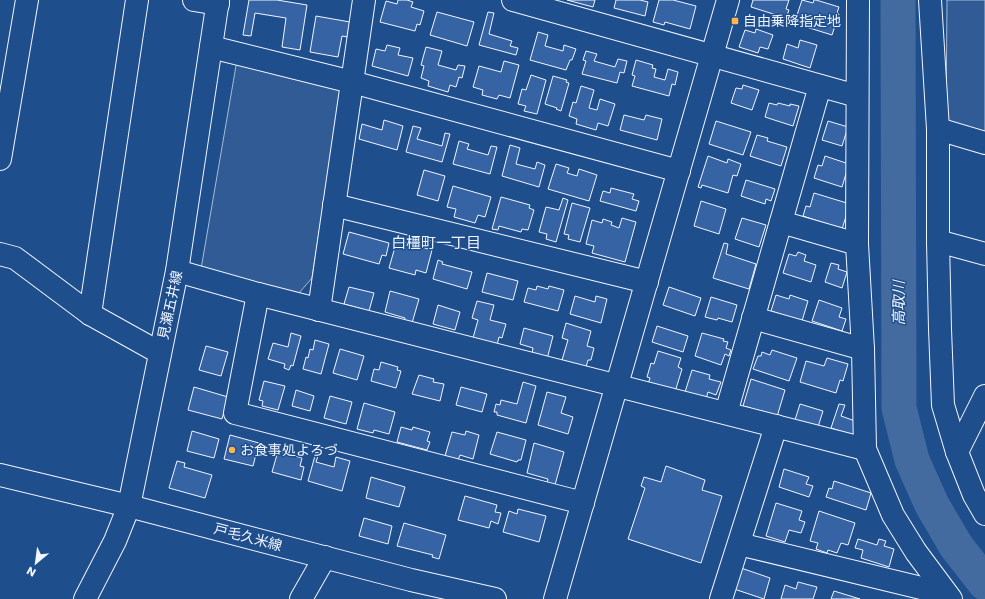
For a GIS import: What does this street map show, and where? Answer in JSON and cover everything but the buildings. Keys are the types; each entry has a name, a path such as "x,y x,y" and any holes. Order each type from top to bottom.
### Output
{"street":[{"path":"0,159 26,0"},
{"path":"90,314 137,0"},
{"path":"194,0 218,2"},
{"path":"319,310 364,0"},
{"path":"513,0 857,96"},
{"path":"555,599 728,0"},
{"path":"858,0 857,244 863,349 864,449 893,516 916,552 949,596"},
{"path":"930,0 938,129 938,241 943,405 957,452 974,496 985,514"},
{"name":"見瀬五井線","path":"85,599 115,541 129,506 177,271 218,2"},
{"path":"211,47 352,82 679,171"},
{"path":"726,414 820,86"},
{"path":"938,129 985,143"},
{"path":"334,205 647,282"},
{"path":"781,222 857,244"},
{"path":"938,241 985,254"},
{"path":"0,254 15,258 90,314 160,353"},
{"path":"177,271 319,310 864,449"},
{"path":"258,294 235,413 583,503"},
{"path":"753,318 863,349"},
{"path":"957,452 985,396"},
{"path":"721,599 776,426"},
{"name":"戸毛久米線","path":"0,475 129,506 411,580 495,599"},
{"path":"739,544 949,596"},
{"path":"301,599 325,557"}],"shaded area":[{"path":"947,0 985,0 985,134 946,124"},
{"path":"237,60 331,82 341,91 312,278 299,293 201,269"}],"waterway":[{"name":"高取川","path":"898,0 899,408 912,460 932,505 956,546 985,583"}],"place":[{"name":"自由乗降指定地","path":"735,21"},
{"name":"お食事処よろづ","path":"232,450"}],"district":[{"name":"白橿町一丁目","path":"436,243"}]}
